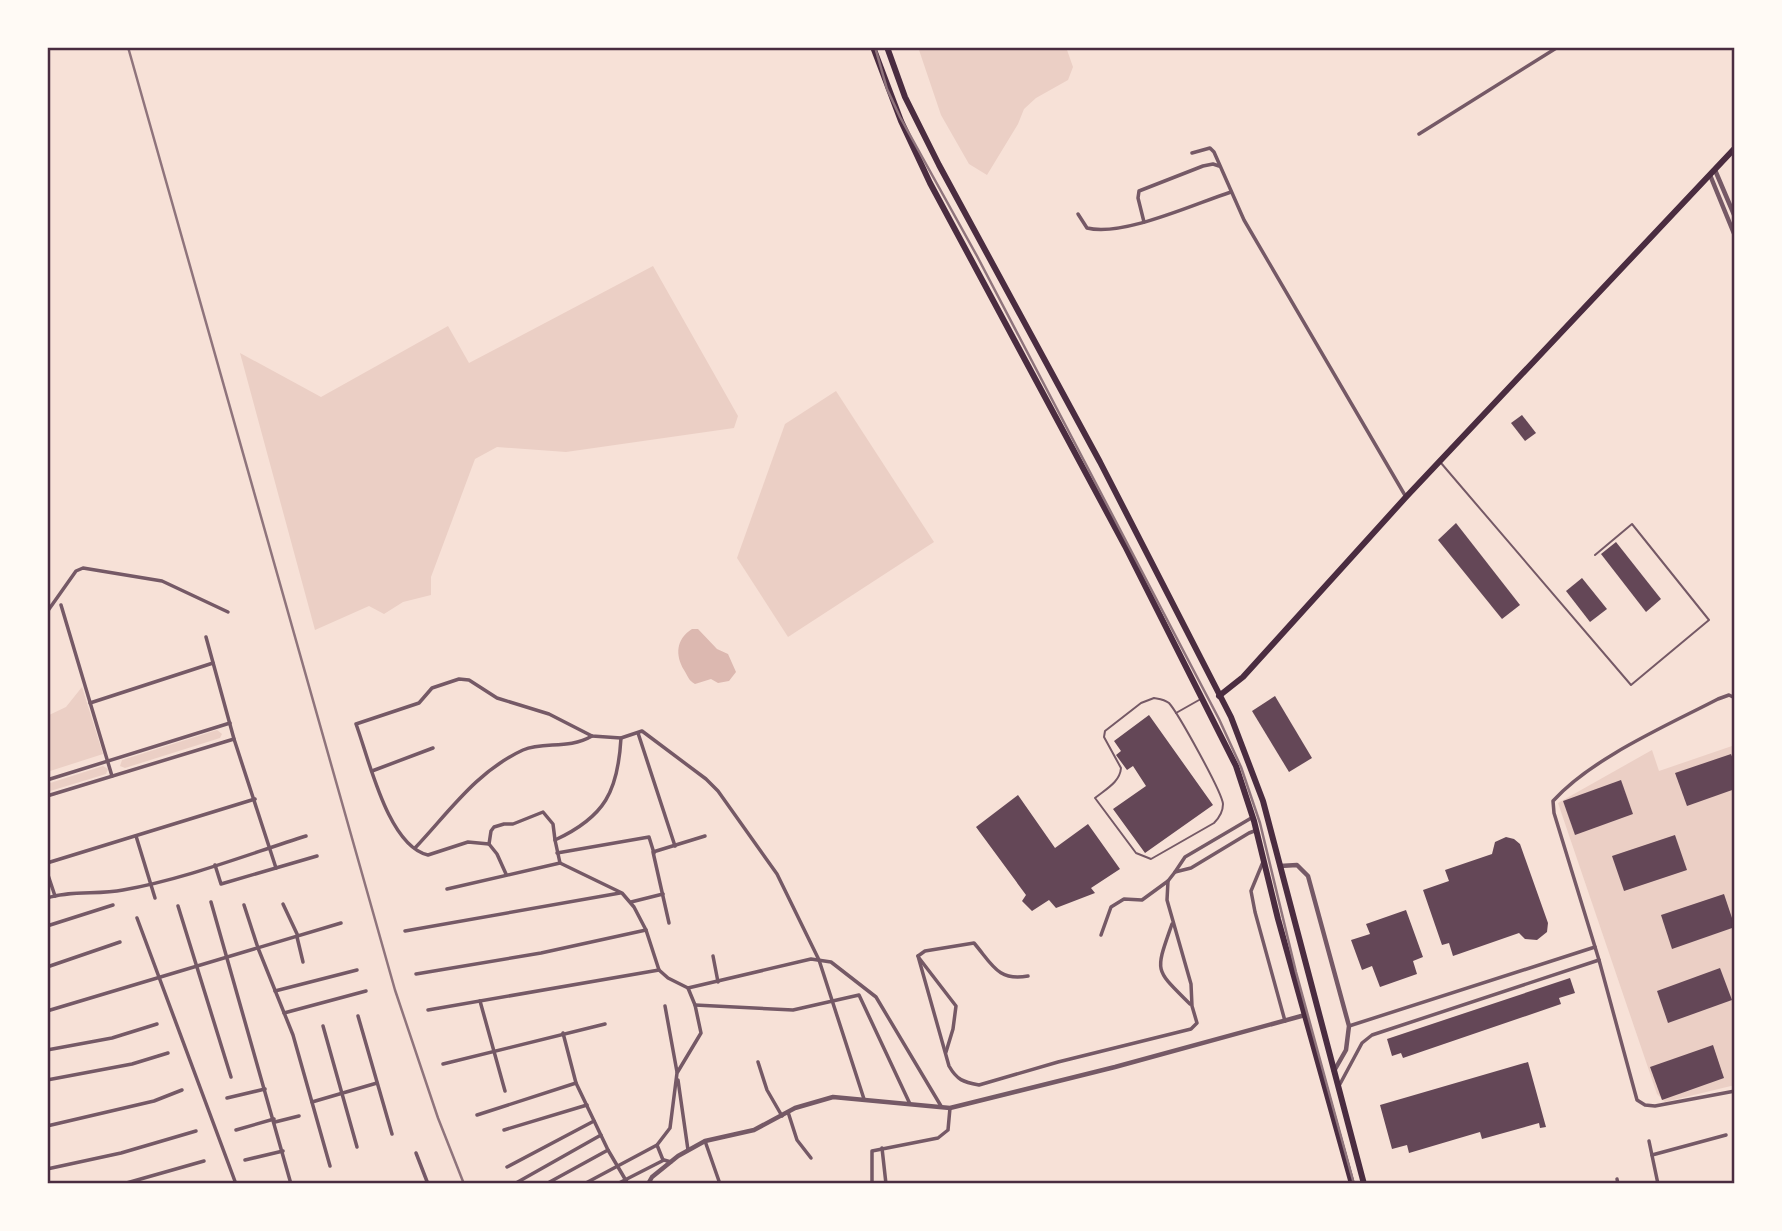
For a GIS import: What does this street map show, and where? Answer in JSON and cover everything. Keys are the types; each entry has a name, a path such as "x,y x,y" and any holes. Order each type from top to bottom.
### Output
{"main road":[{"path":"873,47 901,121 930,183 1125,545 1233,758 1257,830 1352,1184"},
{"path":"887,47 905,97 939,165 1100,462 1231,717 1258,783 1364,1184"},
{"path":"1219,696 1244,677 1406,497 1735,148"},
{"path":"1233,758 1245,752"}],"street":[{"path":"1419,134 1558,47"},
{"path":"1192,153 1210,148 1214,152 1250,231 1406,497"},
{"path":"1144,222 1138,198 1139,191 1203,166 1219,166"},
{"path":"1712,172 1735,217"},
{"path":"1712,172 1735,236"},
{"path":"1078,214 1087,228 1099,231 1144,222 1231,192"},
{"path":"47,612 76,571 83,568 162,581 228,612"},
{"path":"61,605 112,776"},
{"path":"206,637 234,739 276,868"},
{"path":"90,703 213,663"},
{"path":"506,874 489,844 468,842 428,855 415,848 393,823 384,807 356,724 419,703 432,688 459,679 469,680 497,698 549,714 592,736 621,738 642,732 706,779 718,791 777,874 819,960 864,1100"},
{"path":"1735,698 1729,695 1718,699 1619,751 1561,792 1553,801 1553,813 1599,960 1637,1100 1645,1105 1655,1106 1735,1091"},
{"path":"47,779 230,723"},
{"path":"638,733 675,846"},
{"path":"415,848 470,786 490,769 532,747 573,743 592,736"},
{"path":"555,840 587,822 602,808 617,775 621,738"},
{"path":"47,796 234,739"},
{"path":"372,771 433,748"},
{"path":"47,863 255,799"},
{"path":"489,844 494,827 513,824 543,813 553,824 560,863"},
{"path":"1101,935 1111,907 1124,899 1142,900 1168,881 1185,857 1253,817"},
{"path":"1175,872 1191,868 1257,830"},
{"path":"136,836 155,898"},
{"path":"47,898 119,891 151,884 306,836"},
{"path":"654,853 705,836"},
{"path":"557,853 649,837 669,923"},
{"path":"215,864 220,884 317,856"},
{"path":"1264,860 1251,891 1285,1021"},
{"path":"447,889 560,863 622,893 631,903 646,930 659,970 688,988 811,959 831,962 876,997 941,1106"},
{"path":"1280,866 1297,865 1308,876 1349,1026 1346,1050 1334,1071"},
{"path":"47,872 55,896"},
{"path":"918,956 945,1055 957,1079 979,1085 1191,1029 1197,1023 1192,1006 1191,984 1180,941 1172,924 1167,900 1168,881"},
{"path":"405,931 622,893"},
{"path":"631,903 663,894"},
{"path":"211,902 291,1184"},
{"path":"284,904 285,913 297,936 303,962"},
{"path":"47,926 113,905"},
{"path":"244,905 293,1035 330,1166"},
{"path":"178,906 231,1077"},
{"path":"137,918 236,1184"},
{"path":"47,1011 341,923"},
{"path":"1172,924 1160,958 1159,970 1168,983 1192,1006"},
{"path":"416,974 541,953 646,930"},
{"path":"47,967 120,942"},
{"path":"918,956 925,951 974,943 1002,976 1013,979 1028,976"},
{"path":"1349,1026 1595,947"},
{"path":"713,956 718,982"},
{"path":"918,956 956,1006 953,1029 945,1055"},
{"path":"1339,1086 1362,1043 1372,1035 1599,960"},
{"path":"275,991 357,970"},
{"path":"428,1010 659,970"},
{"path":"584,1184 657,1145 670,1128 677,1073 701,1033 688,988"},
{"path":"284,1013 366,991"},
{"path":"695,1005 793,1010 859,995 910,1104"},
{"path":"480,1001 505,1091"},
{"path":"665,1006 688,1150"},
{"path":"648,1184 652,1177 671,1162 705,1141 754,1130 788,1112 833,1097 950,1108 1305,1015"},
{"path":"358,1016 392,1135"},
{"path":"47,1049 112,1038 157,1024"},
{"path":"443,1064 605,1024"},
{"path":"323,1026 357,1147"},
{"path":"564,1033 576,1083 608,1150 627,1181"},
{"path":"47,1080 132,1064 168,1053"},
{"path":"758,1062 767,1090 782,1116"},
{"path":"312,1102 377,1083"},
{"path":"477,1115 576,1083"},
{"path":"227,1098 265,1089"},
{"path":"47,1126 154,1101 183,1090"},
{"path":"504,1130 587,1105"},
{"path":"872,1184 872,1151 939,1138 948,1130 950,1108"},
{"path":"788,1112 797,1140 811,1158"},
{"path":"236,1130 299,1116"},
{"path":"507,1167 594,1121"},
{"path":"47,1169 121,1153 196,1131"},
{"path":"516,1183 601,1135"},
{"path":"1652,1155 1726,1135"},
{"path":"705,1141 720,1184"},
{"path":"1649,1141 1658,1184"},
{"path":"657,1145 664,1160"},
{"path":"882,1148 886,1184"},
{"path":"546,1184 608,1150"},
{"path":"245,1160 283,1151"},
{"path":"416,1153 428,1184"},
{"path":"617,1184 664,1160 671,1162"},
{"path":"123,1184 205,1161"},
{"path":"804,1184 811,1184"}],"lane":[{"path":"1440,463 1631,685 1709,620 1632,524 1595,555"},
{"path":"1176,713 1203,698"},
{"path":"1161,699 1170,704 1176,713 1221,797 1222,810 1214,823 1151,859 1136,853 1095,798 1117,780 1121,768 1104,737 1107,728 1148,700 1161,699"}],"shaded area":[{"path":"918,47 1066,47 1073,67 1068,80 1036,98 1024,109 1018,124 987,175 969,164 941,115"},
{"path":"653,266 738,416 734,428 566,452 497,447 475,459 431,577 431,595 403,602 384,614 369,606 315,630 240,353 321,397 448,326 469,363"},
{"path":"836,391 934,542 788,637 737,558 785,424"},
{"path":"692,629 698,629 717,649 728,654 736,672 729,681 718,683 711,679 695,684 689,679 678,653 680,642"},
{"path":"82,687 103,754 47,772 47,742 50,740 47,735 47,716 66,707"},
{"path":"217,730 222,734 220,738 125,768 120,766 122,760"},
{"path":"1735,747 1735,1085 1665,1102 1657,1094 1558,803 1652,750 1659,771"},
{"path":"103,766 108,769 106,774 47,792 47,784"}],"building":[{"path":"1522,415 1536,433 1525,441 1511,423"},
{"path":"1456,523 1520,605 1502,619 1438,540"},
{"path":"1616,542 1661,599 1646,612 1601,554"},
{"path":"1582,578 1607,609 1590,622 1566,591"},
{"path":"1275,696 1312,758 1289,772 1252,711"},
{"path":"1149,715 1213,805 1145,853 1113,809 1146,786 1133,766 1127,770 1116,755 1121,751 1114,741"},
{"path":"1731,754 1735,764 1735,789 1687,806 1675,773"},
{"path":"1621,780 1633,814 1575,835 1563,801"},
{"path":"1018,795 1055,848 1088,824 1120,869 1091,888 1095,893 1056,908 1049,900 1032,911 1022,901 1026,895 976,827"},
{"path":"1675,835 1687,870 1624,891 1612,856"},
{"path":"1506,837 1520,844 1548,923 1547,932 1537,940 1525,939 1519,933 1453,956 1449,943 1442,945 1423,890 1449,881 1445,870 1492,854 1495,842"},
{"path":"1724,894 1735,927 1672,949 1661,915"},
{"path":"1406,910 1423,957 1413,961 1417,974 1380,987 1372,966 1362,970 1351,940 1370,934 1366,924"},
{"path":"1720,968 1732,1000 1668,1023 1657,991"},
{"path":"1570,978 1575,993 1559,998 1561,1004 1403,1058 1401,1053 1392,1056 1387,1039"},
{"path":"1713,1045 1724,1078 1662,1100 1650,1067"},
{"path":"1528,1062 1546,1127 1540,1128 1539,1123 1482,1139 1480,1132 1409,1153 1407,1145 1392,1149 1380,1105"}],"railway":[{"path":"128,47 395,990 438,1118 464,1184"},
{"path":"875,47 887,89 900,117 977,256 1219,719 1241,767 1260,823 1296,972 1354,1184"}]}
